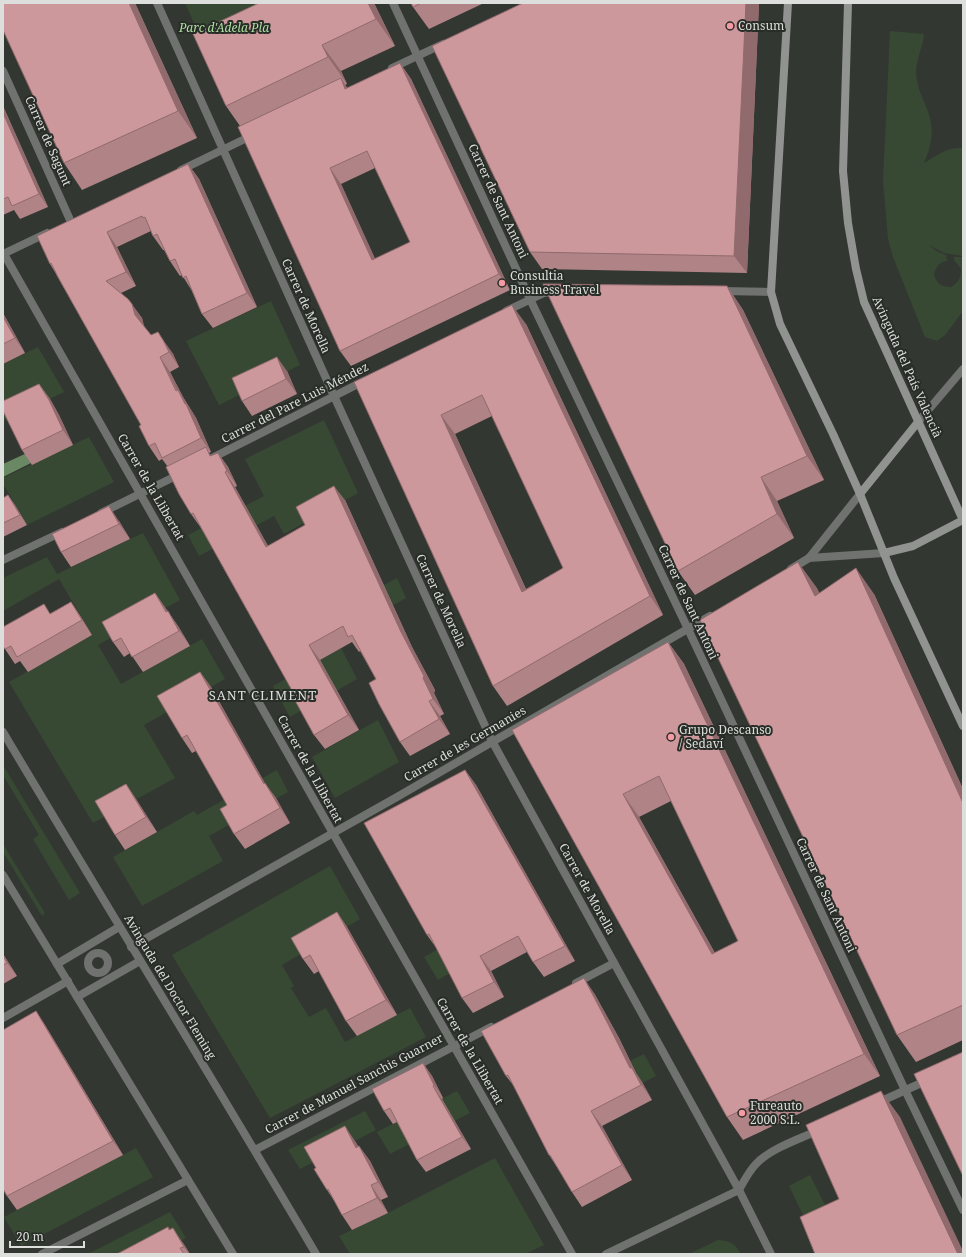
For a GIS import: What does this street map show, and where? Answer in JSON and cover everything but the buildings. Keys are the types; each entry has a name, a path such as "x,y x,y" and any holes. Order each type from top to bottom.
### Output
{"street":[{"name":"Carrer de Morella","path":"157,3 222,150 492,741 739,1190 771,1254"},
{"name":"Carrer de Sant Antoni","path":"393,3 530,299 963,1210"},
{"path":"788,3 771,292 780,324 833,434 860,494 900,591 963,726"},
{"name":"Avinguda del País Valencià","path":"848,3 843,171 848,223 856,269 864,302 963,520"},
{"path":"387,70 451,40"},
{"name":"Carrer de Sagunt","path":"3,71 71,222"},
{"path":"175,172 260,131"},
{"path":"4,254 54,230"},
{"name":"Carrer de la Llibertat","path":"4,254 142,494 572,1254"},
{"path":"500,314 530,299 552,291 569,291"},
{"path":"711,291 771,292"},
{"path":"782,574 809,558 918,422 963,369"},
{"name":"Carrer del Pare Luis Méndez","path":"206,461 372,377"},
{"path":"94,516 185,472"},
{"path":"809,558 884,552 913,546 963,520"},
{"path":"3,560 73,527"},
{"name":"Carrer de les Germanies","path":"131,946 333,834 716,613"},
{"name":"Avinguda del Doctor Fleming","path":"3,732 316,1254"},
{"path":"3,875 233,1254"},
{"path":"57,964 120,927"},
{"path":"77,998 140,961"},
{"path":"566,988 614,963"},
{"path":"3,1018 68,981"},
{"name":"Carrer de Manuel Sanchis Guarner","path":"255,1150 498,1023"},
{"path":"869,1107 938,1075"},
{"path":"606,1254 739,1190 756,1163 770,1152 827,1126"},
{"path":"42,1254 188,1180"}],"green space":[{"name":"Parc d'Adela Pla","path":"185,3 334,3 211,61"},
{"path":"890,31 924,34 916,73 931,123 932,136 924,163 947,150 963,148 963,256 944,253 929,245 936,251 946,255 947,261 942,262 939,265 934,274 936,280 944,286 951,287 959,280 961,269 954,260 954,257 963,257 963,311 945,335 937,341 925,337 893,257 888,239 883,181"},
{"path":"271,301 300,365 219,405 186,341"},
{"path":"38,347 64,392 3,421 3,364"},
{"path":"324,420 358,493 284,534 274,516 199,556 188,535 264,496 245,459"},
{"path":"89,437 114,482 27,525 5,487 3,487 3,478"},
{"path":"143,533 180,600 98,645 121,684 202,639 225,679 144,725 175,778 93,823 9,682 92,635 59,579 3,611 3,578 47,557 57,574"},
{"path":"397,578 406,598 336,637 325,617"},
{"path":"341,648 357,679 290,717 273,686"},
{"path":"378,720 399,762 335,798 312,757"},
{"path":"3,765 80,893 69,900 33,839 39,835 3,775"},
{"path":"277,770 288,792 209,836 223,861 142,906 113,857 194,811 197,815"},
{"path":"3,844 45,913 42,916 3,852"},
{"path":"330,866 360,919 282,965 294,986 291,988 309,1017 326,1008 345,1042 410,1008 426,1037 270,1118 172,955"},
{"path":"487,922 500,945 438,980 424,957"},
{"path":"644,1054 656,1076 592,1108 630,1061"},
{"path":"457,1091 470,1113 390,1154 377,1132"},
{"path":"365,1111 376,1130 300,1169 288,1150"},
{"path":"136,1148 153,1177 21,1246 4,1217"},
{"path":"495,1158 544,1245 525,1254 350,1254 339,1236 388,1213"},
{"path":"810,1175 827,1209 805,1219 789,1186"},
{"path":"170,1212 186,1238 156,1254 88,1254"},
{"path":"718,1240 732,1243 740,1254 689,1254"}],"shaded area":[{"path":"27,453 31,463 3,477 3,464"}],"place":[{"name":"Consum","path":"730,26"},
{"name":"Consultia Business Travel","path":"502,283"},
{"name":"Grupo Descanso / Sedaví","path":"671,737"},
{"name":"Fureauto 2000 S.L.","path":"742,1113"}],"district":[{"name":"SANT CLIMENT","path":"263,695"}]}
